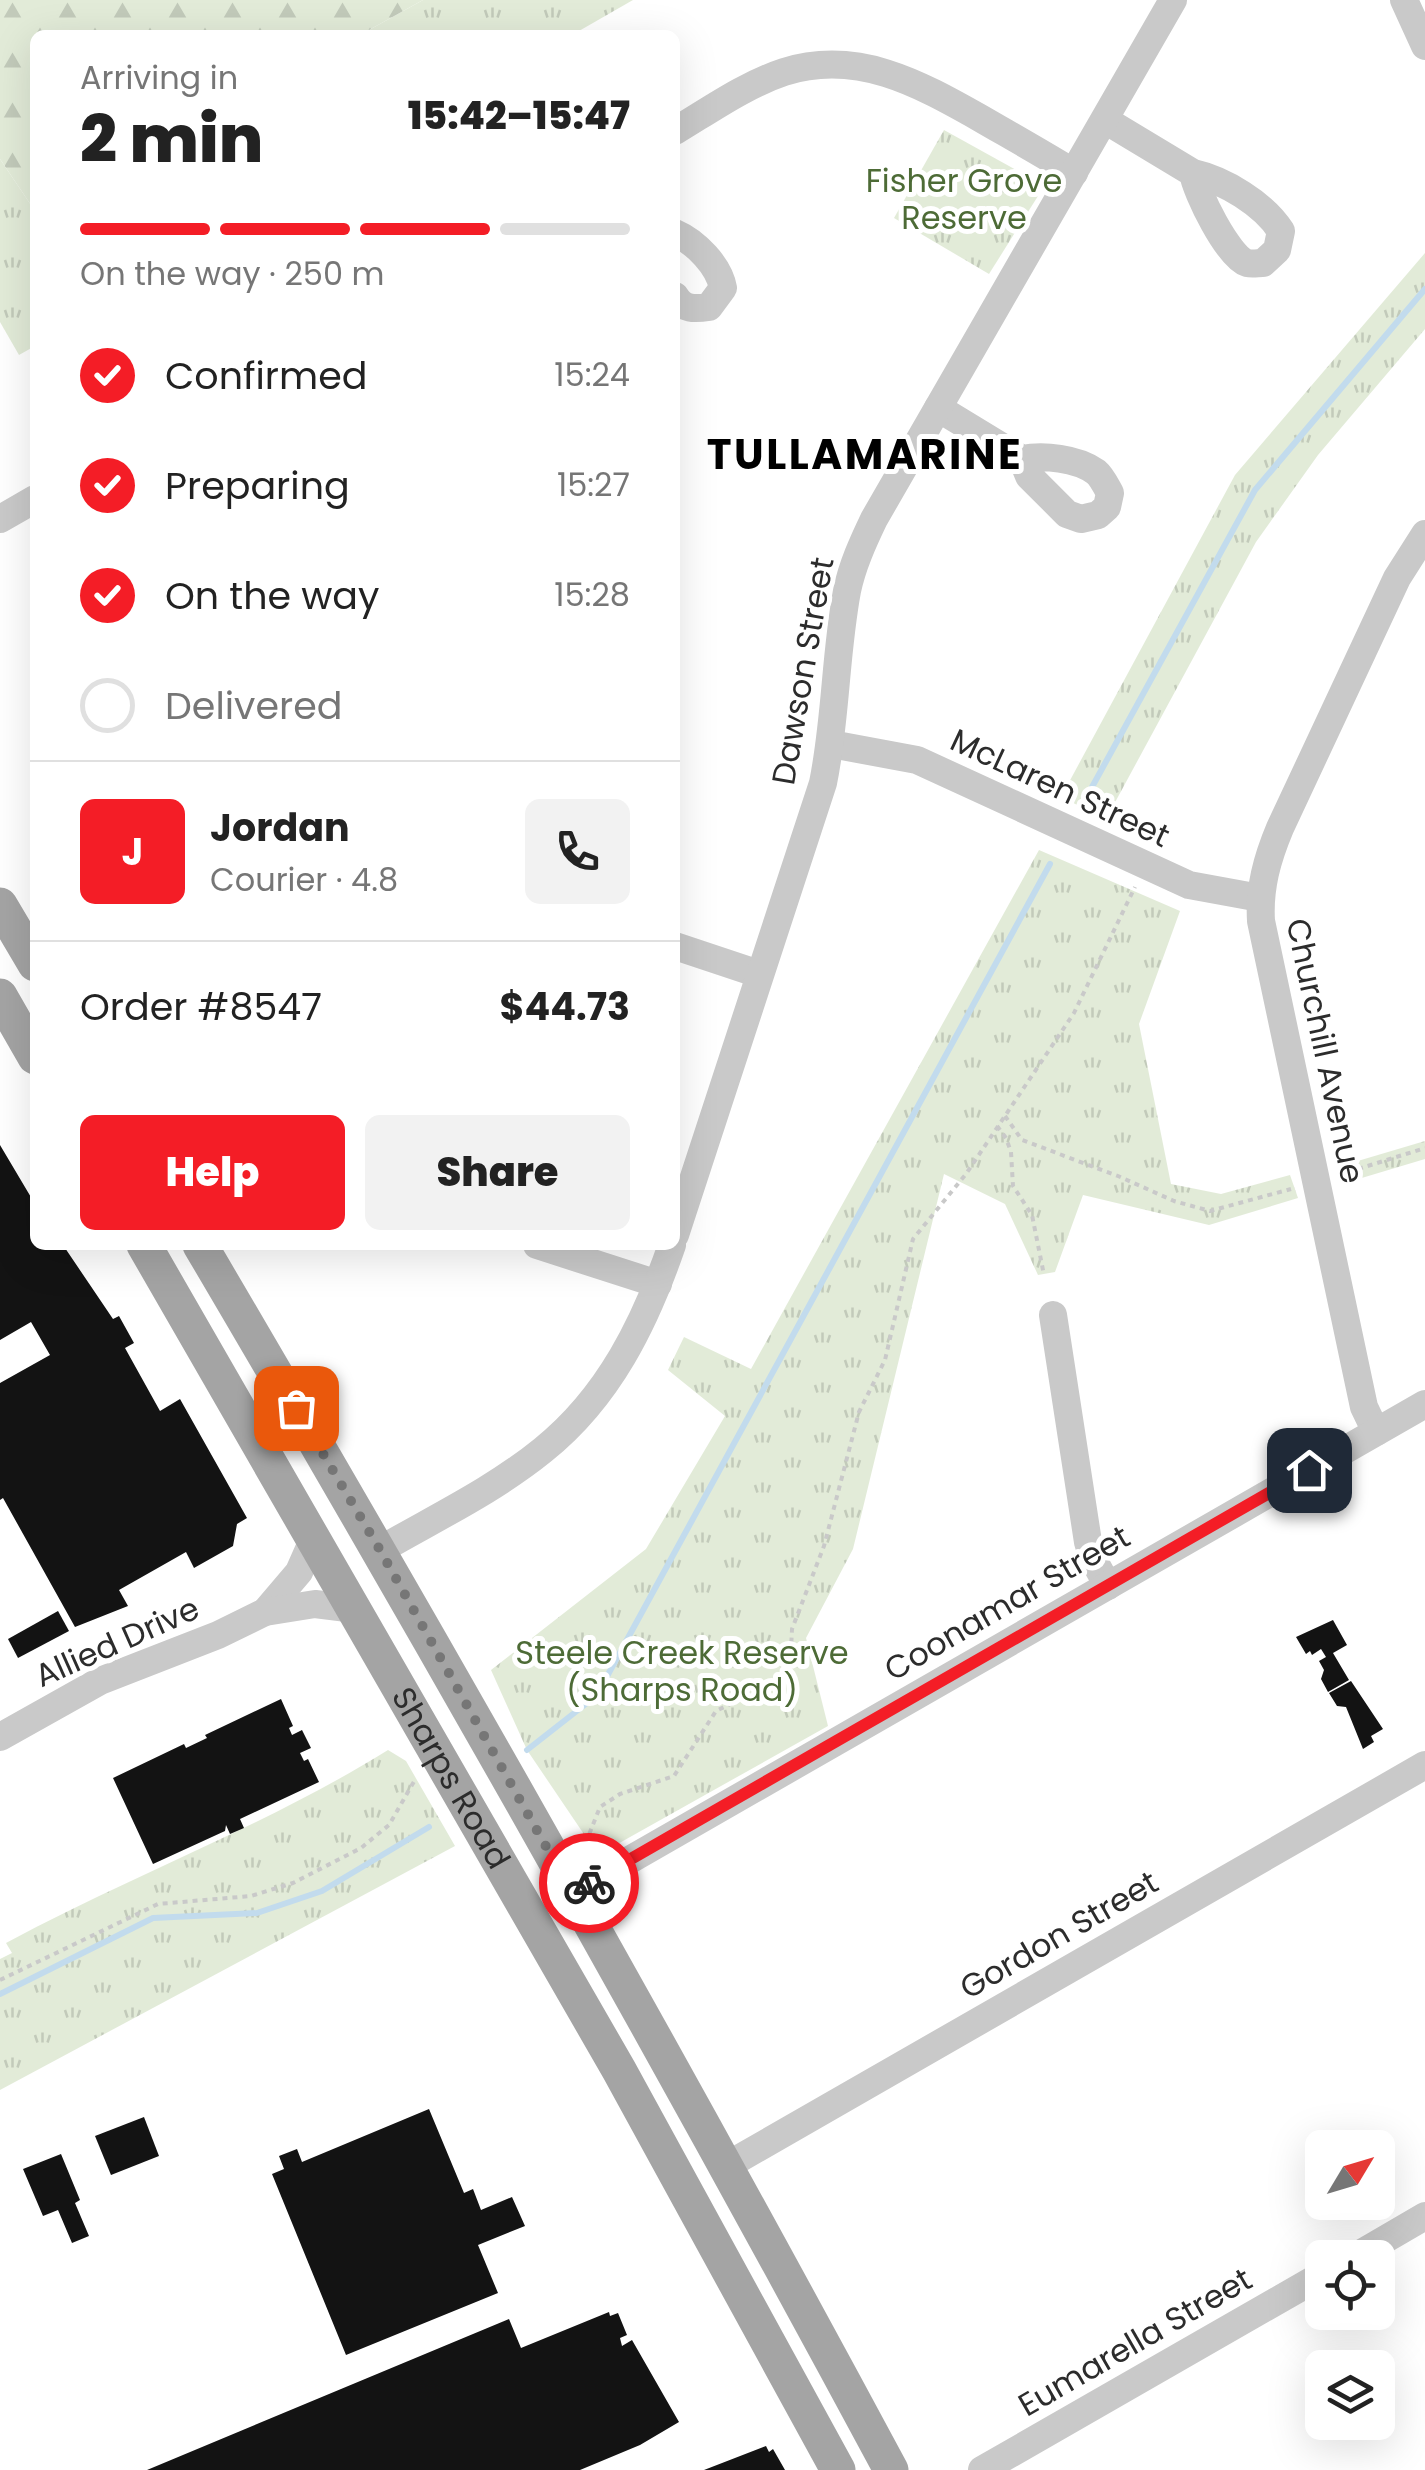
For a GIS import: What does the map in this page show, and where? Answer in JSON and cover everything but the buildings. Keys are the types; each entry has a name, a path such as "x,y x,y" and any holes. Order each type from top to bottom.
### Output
{"main road":[{"path":"0,905 30,956"},
{"path":"5,1010 30,1049"},
{"name":"Sharps Road","path":"147,1250 619,2070 838,2470"},
{"name":"Sharps Road","path":"203,1250 380,1550 564,1880 661,2044 891,2470"},
{"path":"380,1550 371,1570 370,1588 394,1631 384,1657"},
{"path":"619,2070 661,2044"}],"street":[{"name":"Dawson Street","path":"680,1220 823,783 846,605 857,556 874,519 1173,0"},
{"path":"1404,0 1425,46"},
{"path":"680,128 754,84 786,71 820,65 858,65 886,70 919,83 1074,172"},
{"path":"1105,120 1193,173"},
{"path":"680,236 690,241 721,275 723,288 709,307 693,309 680,304"},
{"path":"938,408 1022,460"},
{"path":"0,519 30,502"},
{"name":"Churchill Avenue","path":"1376,1432 1364,1407 1261,921 1260,898 1269,854 1280,828 1403,567 1425,534"},
{"name":"McLaren Street","path":"831,744 917,760 1189,885 1260,898"},
{"path":"680,948 760,974"},
{"path":"553,1250 658,1284"},
{"path":"380,1550 502,1479 544,1448 582,1412 630,1346 670,1250"},
{"path":"1053,1315 1088,1542 1108,1586"},
{"name":"Coonamar Street","path":"564,1880 1108,1586 1425,1404"},
{"name":"Allied Drive","path":"265,1612 299,1572 314,1538"},
{"name":"Allied Drive","path":"0,1738 100,1682 265,1612 315,1604 355,1610"},
{"name":"Gordon Street","path":"728,2166 1425,1765"},
{"path":"1384,2240 1425,2216"},
{"name":"Eumarella Street","path":"982,2470 1305,2285"}],"path":[{"path":"564,1880 585,1851 594,1819 608,1800 674,1776 716,1711 786,1676 790,1670 792,1629 824,1546 860,1412 885,1360 913,1239 955,1189 1074,1013 1136,886"},
{"path":"1005,1116 1022,1140 1174,1201 1210,1211 1425,1148"},
{"path":"997,1126 1011,1152 1013,1186 1032,1215 1044,1275"},
{"path":"0,1980 158,1904 251,1896 292,1883 362,1848 388,1825 408,1796 431,1741"}],"green space":[{"path":"0,0 423,0 369,30 30,30 30,204 0,159"},
{"path":"423,0 633,0 581,30 369,30"},
{"name":"Fisher Grove Reserve","path":"944,130 1029,177 1038,196 989,274 894,218"},
{"path":"0,159 30,204 30,349 19,355 0,322"},
{"path":"1425,253 1425,329 1318,455 1256,542 1106,819 1061,797 1235,475"},
{"name":"Steele Creek Reserve (Sharps Road)","path":"1039,850 1180,911 1139,1024 1171,1184 1221,1194 1290,1175 1298,1198 1209,1225 1083,1195 1055,1272 1038,1275 1005,1204 944,1174 853,1549 806,1638 828,1726 598,1855 527,1750 491,1670 646,1549 725,1416 668,1370 684,1337 751,1369"},
{"path":"1425,1141 1425,1159 1355,1180 1351,1163"},
{"path":"388,1750 406,1761 455,1846 0,2090 0,1959 12,1953 6,1943 295,1803"}],"waterway":[{"path":"1086,798 1255,490 1425,289"},
{"path":"527,1750 587,1703 605,1680 1050,864"},
{"path":"0,1994 153,1918 257,1913 322,1891 429,1827"}],"way so far":[{"path":"296,1408 572,1893 589,1883"}],"district":[{"name":"TULLAMARINE","path":"865,454"}],"route":[{"path":"589,1883 1309,1470"}]}
